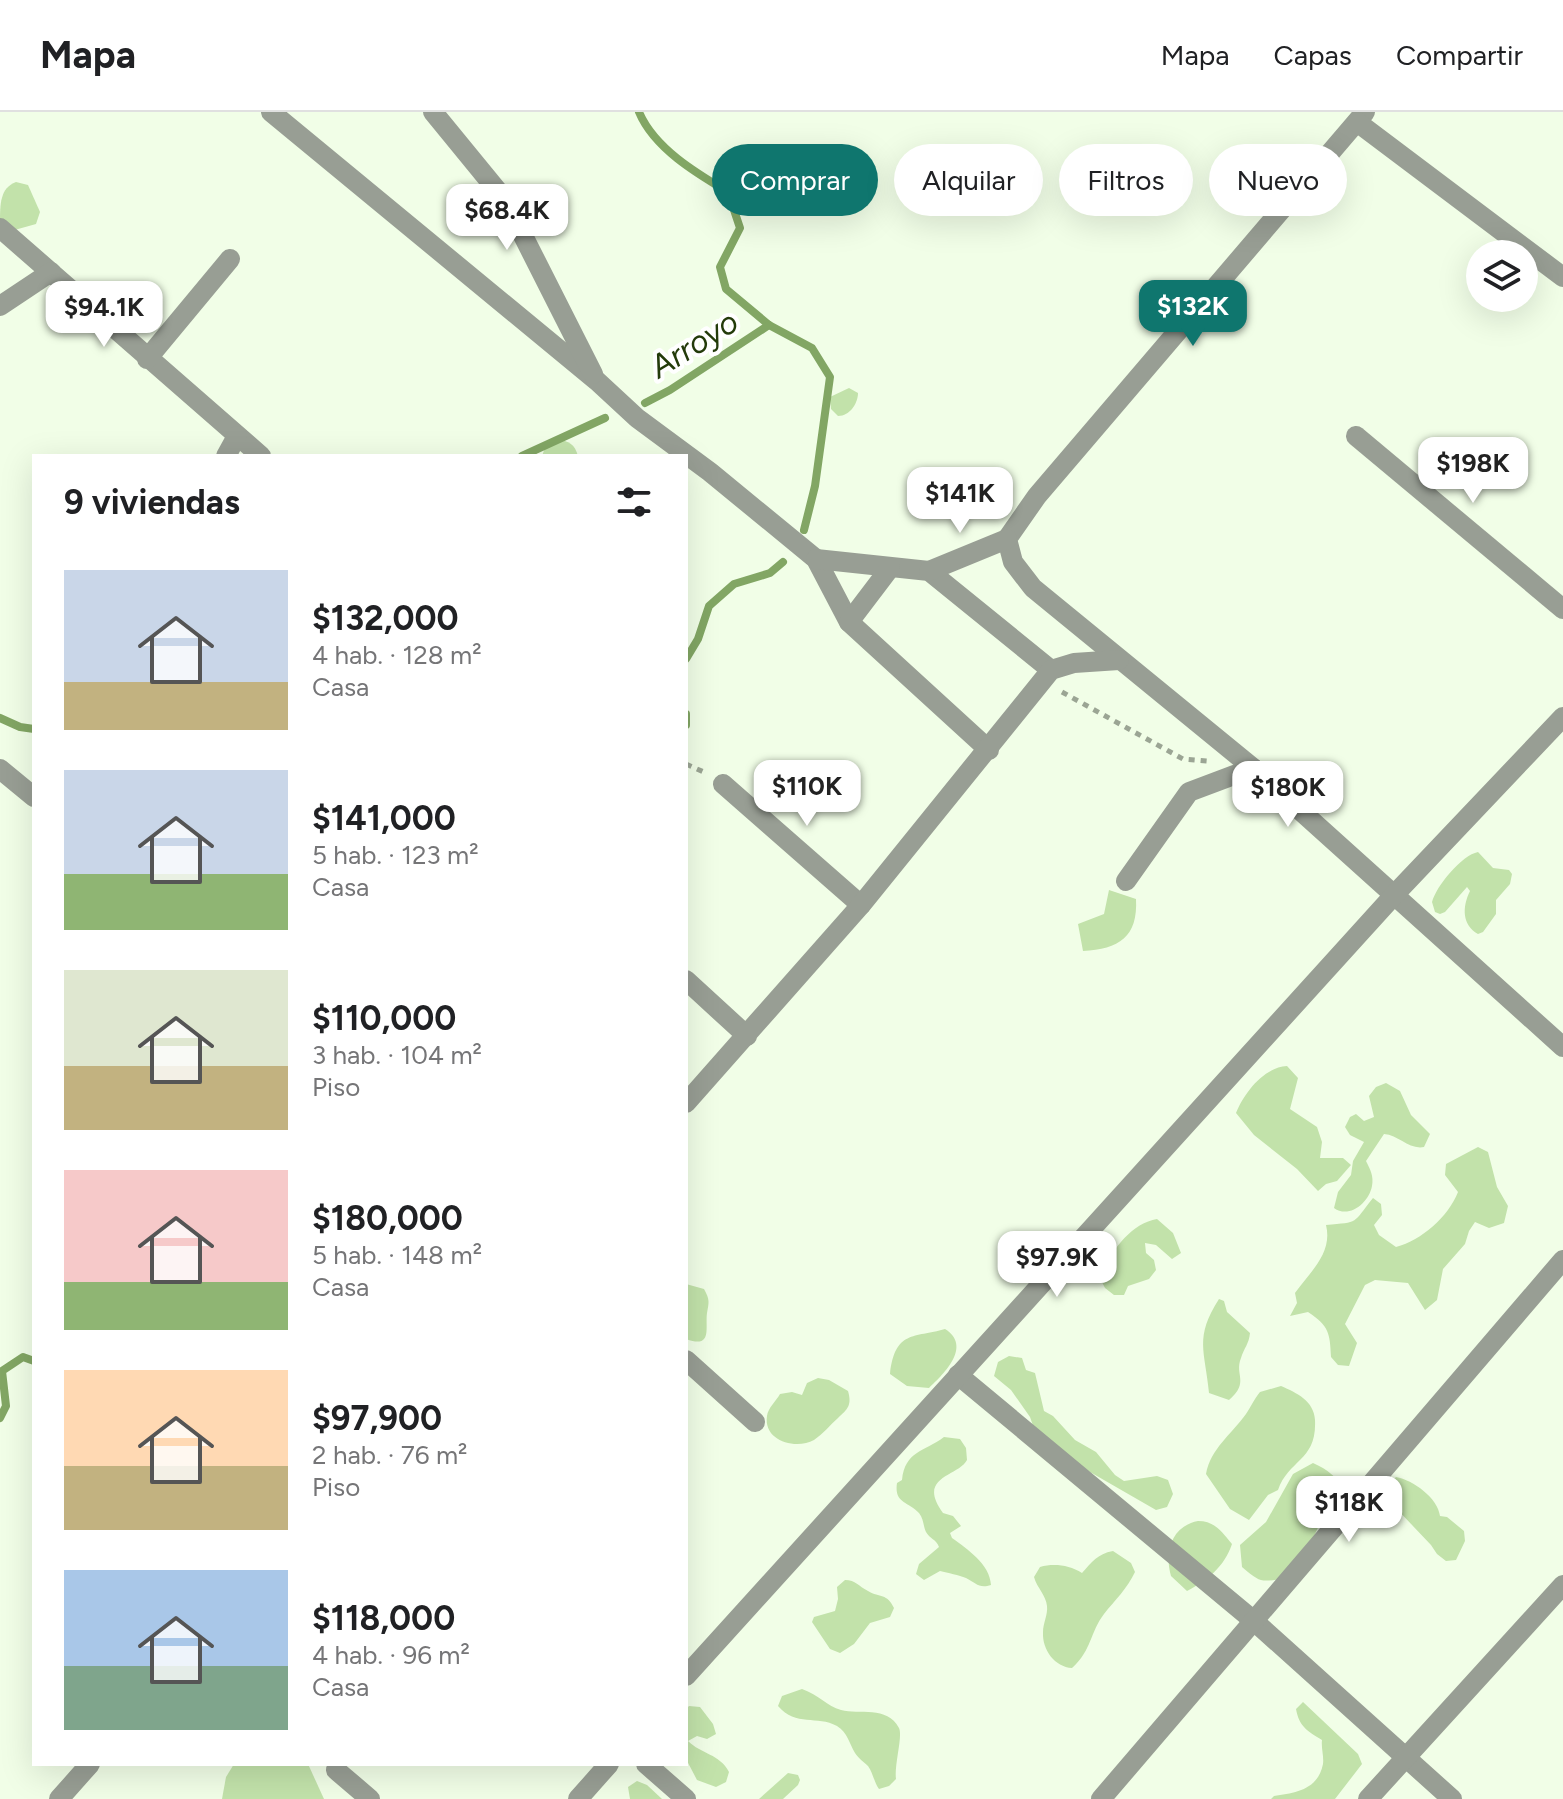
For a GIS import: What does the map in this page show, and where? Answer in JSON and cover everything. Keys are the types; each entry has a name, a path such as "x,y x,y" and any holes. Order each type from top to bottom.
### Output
{"street":[{"path":"271,112 597,381 637,418 686,454"},
{"path":"433,112 505,200 597,381"},
{"path":"816,559 929,571 1007,539 1037,496 1361,117 1563,277"},
{"path":"0,228 259,454"},
{"path":"147,359 230,259"},
{"path":"0,306 51,272"},
{"path":"227,454 237,436"},
{"path":"1356,436 1563,609"},
{"path":"688,456 816,559 849,622 989,750"},
{"path":"1007,539 1013,562 1033,588 1253,768 1563,1047"},
{"path":"849,622 890,568"},
{"path":"929,571 1047,675"},
{"path":"688,1101 861,905 1047,675 1074,663 1119,660"},
{"path":"688,1674 1395,894 1563,717"},
{"path":"1126,881 1189,792 1253,768"},
{"path":"0,769 32,795"},
{"path":"723,784 861,905"},
{"path":"688,982 747,1036"},
{"path":"1101,1799 1563,1260"},
{"path":"688,1362 755,1422"},
{"path":"958,1375 1254,1621 1452,1799"},
{"path":"1368,1799 1563,1585"},
{"path":"59,1799 88,1766"},
{"path":"578,1799 607,1766"},
{"path":"648,1766 686,1799"},
{"path":"336,1770 370,1799"}],"path":[{"path":"1047,675 1183,759 1209,761"}],"green space":[{"path":"16,182 28,185 40,212 36,224 11,231 0,223 1,203 7,188"},
{"path":"849,388 858,393 857,401 850,411 838,416 831,409 830,397"},
{"path":"557,440 565,441 577,454 543,454 546,445"},
{"path":"1478,852 1493,868 1509,870 1512,874 1510,884 1496,900 1496,914 1478,934 1466,921 1470,891 1467,887 1445,912 1435,912 1432,902 1450,872"},
{"path":"1109,890 1136,899 1134,923 1130,932 1116,944 1083,951 1078,924 1104,914"},
{"path":"1287,1066 1298,1078 1290,1109 1317,1127 1322,1142 1320,1158 1343,1158 1351,1165 1337,1181 1326,1184 1318,1191 1297,1169 1254,1135 1236,1113 1256,1082 1270,1071"},
{"path":"1386,1083 1400,1091 1411,1115 1430,1134 1424,1147 1419,1147 1384,1134 1366,1161 1372,1179 1367,1198 1358,1208 1340,1211 1334,1208 1338,1192 1351,1175 1353,1161 1364,1142 1350,1135 1345,1127 1350,1117 1356,1114 1364,1121 1374,1117 1369,1096 1376,1087"},
{"path":"1478,1147 1488,1152 1497,1187 1508,1206 1504,1223 1489,1228 1475,1222 1465,1244 1443,1269 1437,1300 1425,1310 1408,1283 1375,1280 1365,1285 1345,1324 1357,1343 1349,1366 1338,1365 1331,1357 1329,1336 1324,1326 1308,1312 1290,1316 1297,1303 1295,1293 1323,1253 1326,1225 1354,1220 1373,1198 1381,1204 1382,1215 1374,1225 1379,1235 1396,1247 1406,1244 1441,1219 1454,1201 1458,1192 1445,1175 1446,1164"},
{"path":"1157,1219 1173,1233 1181,1253 1172,1259 1156,1245 1145,1243 1146,1253 1154,1260 1156,1270 1149,1279 1128,1286 1124,1295 1114,1295 1105,1288 1100,1278 1109,1259 1130,1233"},
{"path":"688,1285 704,1289 709,1303 706,1335 704,1339 688,1339"},
{"path":"1219,1299 1224,1301 1227,1312 1250,1333 1239,1364 1239,1388 1229,1400 1209,1393 1204,1355 1206,1324"},
{"path":"945,1329 953,1336 956,1351 948,1367 929,1388 907,1386 890,1374 901,1343 908,1338"},
{"path":"1009,1356 1022,1358 1026,1370 1035,1373 1044,1411 1053,1416 1075,1440 1096,1452 1115,1475 1124,1481 1157,1476 1168,1480 1173,1494 1167,1507 1156,1510 1037,1437 1030,1417 1011,1390 994,1376 998,1362"},
{"path":"818,1378 829,1380 848,1391 850,1400 847,1409 807,1443 790,1443 775,1437 767,1425 770,1407 780,1394 792,1392 802,1395 807,1383"},
{"path":"1281,1386 1299,1395 1312,1408 1315,1420 1312,1444 1278,1490 1268,1495 1249,1520 1230,1509 1206,1474 1217,1449 1260,1392"},
{"path":"944,1437 960,1439 966,1448 967,1460 936,1484 936,1501 943,1513 953,1516 961,1526 950,1533 952,1538 971,1552 987,1570 991,1585 980,1586 963,1577 940,1571 924,1580 916,1574 919,1564 939,1547 926,1532 919,1513 899,1498 897,1483 902,1480 911,1458"},
{"path":"1313,1463 1332,1474 1346,1491 1340,1506 1320,1523 1311,1543 1285,1579 1258,1579 1242,1567 1240,1545 1266,1522 1293,1474"},
{"path":"1396,1477 1424,1491 1435,1503 1440,1516 1447,1517 1464,1531 1465,1541 1456,1560 1446,1561 1437,1554 1394,1506 1388,1485"},
{"path":"1198,1521 1214,1525 1232,1544 1225,1560 1214,1572 1187,1591 1171,1576 1170,1549 1182,1528"},
{"path":"1113,1551 1131,1563 1135,1572 1099,1621 1079,1661 1072,1668 1066,1667 1055,1661 1045,1645 1043,1632 1047,1606 1034,1577 1040,1567 1051,1565 1082,1573 1099,1556"},
{"path":"845,1580 886,1598 894,1608 890,1617 870,1623 854,1644 840,1653 830,1649 812,1622 814,1617 835,1611 837,1587"},
{"path":"802,1689 841,1710 872,1712 894,1721 900,1737 896,1779 889,1786 879,1789 868,1766 856,1755 846,1735 837,1726 799,1719 778,1706 782,1696"},
{"path":"1303,1702 1358,1754 1362,1764 1335,1799 1271,1799 1304,1789 1320,1773 1322,1740 1299,1720 1296,1709"},
{"path":"688,1707 700,1707 713,1724 716,1734 707,1739 697,1736 688,1741"},
{"path":"688,1741 721,1761 729,1772 726,1782 716,1787 697,1780 688,1763"},
{"path":"233,1766 309,1766 324,1799 222,1799 226,1777"},
{"path":"788,1773 798,1775 800,1780 783,1799 759,1799"},
{"path":"637,1781 647,1785 662,1799 630,1799 628,1787"}],"waterway":[{"path":"639,112 665,148 728,192 740,228 720,267 726,289 769,325 812,348 830,377 815,486 804,530"},
{"name":"Arroyo","path":"645,403 769,325"},
{"name":"Arroyo","path":"526,454 605,418"},
{"path":"688,656 698,639 709,606 734,584 770,573 783,562"},
{"path":"0,718 32,729"},
{"path":"0,1418 6,1406 2,1371 23,1357 32,1360"}]}
